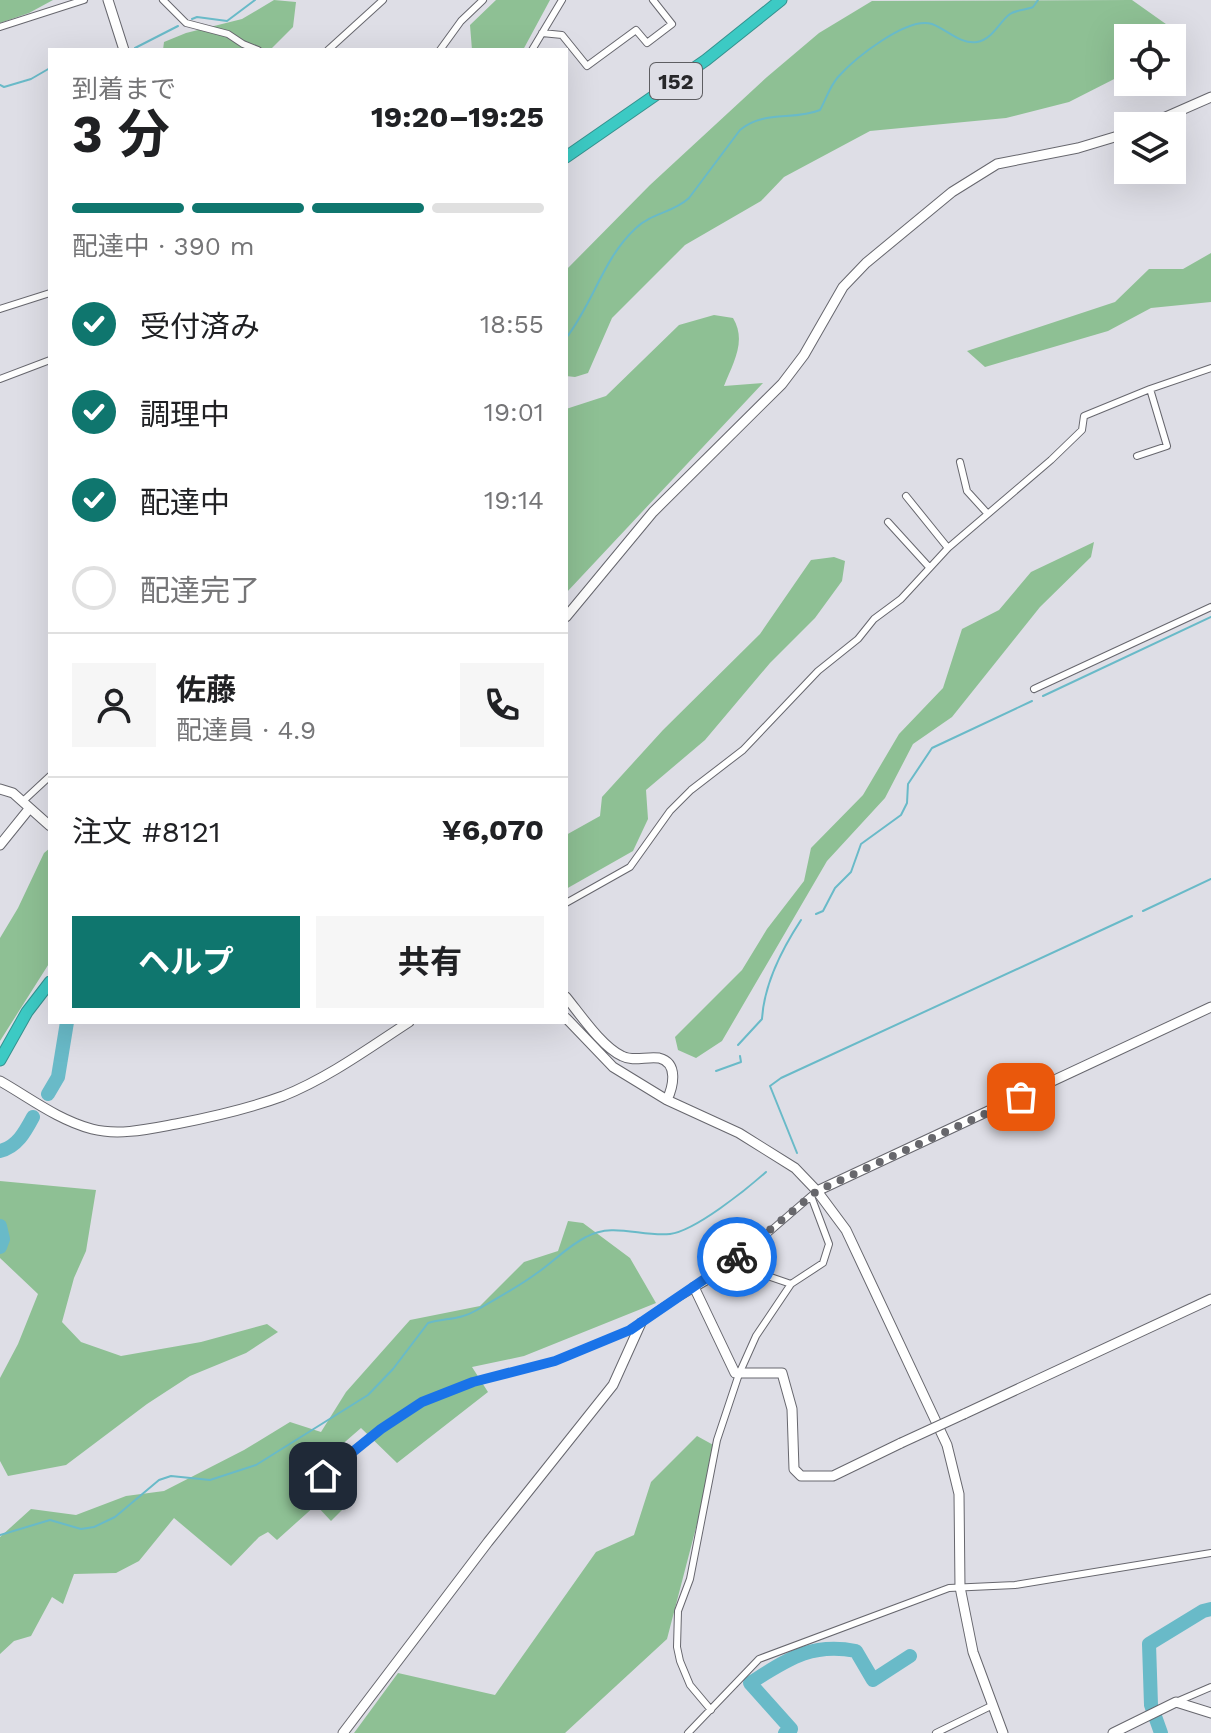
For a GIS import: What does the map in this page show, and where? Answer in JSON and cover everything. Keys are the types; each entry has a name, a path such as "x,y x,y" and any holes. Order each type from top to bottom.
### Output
{"highway":[{"name":"152","path":"568,156 706,60 781,0"},
{"path":"0,1060 27,1012 48,985"}],"street":[{"path":"0,27 84,0"},
{"path":"108,0 123,48"},
{"path":"163,0 186,23 228,34 253,48"},
{"path":"330,48 383,0"},
{"path":"441,48 461,21 483,0"},
{"path":"533,48 562,0"},
{"path":"542,33 562,35 587,66 636,30 647,43 672,24 653,0"},
{"path":"1177,112 1211,97"},
{"path":"568,615 653,512 782,384 804,355 843,287 866,263 952,192 997,164 1078,148 1114,137"},
{"path":"0,309 48,294"},
{"path":"0,379 48,361"},
{"path":"568,902 630,867 670,811 691,790 743,750 818,671 858,639 874,619 901,599 948,548 1051,460 1082,430 1084,416 1211,368"},
{"path":"1137,456 1167,446 1150,389"},
{"path":"960,462 967,491 987,513"},
{"path":"906,496 948,548"},
{"path":"888,522 929,567"},
{"path":"1034,689 1211,607"},
{"path":"0,845 25,806 48,778"},
{"path":"0,789 13,793 48,824"},
{"path":"568,999 623,1058 660,1058 667,1063 672,1070 674,1084 667,1100"},
{"path":"323,1476 381,1429 422,1402 473,1382 555,1361 641,1323 753,1246 814,1193 1211,1007"},
{"path":"568,1020 613,1067 667,1100 739,1133 795,1168 846,1230 947,1445 959,1494 960,1587 973,1652 1003,1733"},
{"path":"0,1081 66,1121 95,1130 136,1130 226,1113 286,1094 317,1079 406,1024"},
{"path":"711,1710 690,1685 680,1661 677,1647 678,1611 690,1579 717,1440 739,1374 756,1336 791,1284 823,1263 829,1244 814,1193"},
{"path":"694,1287 716,1276 741,1272 762,1274 791,1284"},
{"path":"694,1287 735,1373 782,1373 792,1409 794,1469 801,1476 833,1476 1211,1299"},
{"path":"343,1733 478,1555 613,1385 641,1323"},
{"path":"688,1733 759,1659 949,1588 1015,1585 1211,1553"},
{"path":"1113,1733 1194,1692 1211,1687"},
{"path":"1176,1702 1211,1713"},
{"path":"936,1733 993,1705"}],"green space":[{"path":"0,0 53,0 0,23"},
{"path":"274,0 296,2 293,27 272,48 163,48 164,42 186,33 242,19"},
{"path":"496,0 550,0 524,48 472,48 470,25"},
{"path":"1132,0 1166,24 1114,24 1114,79 1069,102 1006,118 870,131 784,177 761,201 685,245 612,318 588,373 568,376 568,268 650,185 819,33 872,1"},
{"path":"1211,253 1211,302 1151,308 1108,331 985,367 967,351 1115,302 1149,269 1183,269"},
{"path":"714,315 733,318 739,344 724,386 763,383 568,591 568,408 606,396 679,325"},
{"path":"1094,542 1091,557 1040,607 952,717 913,744 885,798 827,861 722,1041 696,1058 678,1050 675,1037 742,970 767,929 804,881 811,848 863,795 899,734 943,688 962,629 999,610 1031,572"},
{"path":"834,557 845,561 842,581 815,618 770,663 705,740 646,790 648,819 633,851 568,888 568,834 600,816 602,797 663,730 760,634 811,560"},
{"path":"48,850 48,965 0,1041 0,938"},
{"path":"0,1181 96,1190 86,1251 74,1278 62,1322 81,1342 121,1356 201,1342 267,1324 278,1332 246,1353 190,1376 66,1465 8,1476 0,1461 0,1378 38,1294 0,1258"},
{"path":"568,1221 583,1223 630,1258 656,1303 524,1356 472,1367 488,1392 397,1463 361,1428 323,1461 354,1498 331,1521 316,1505 277,1540 268,1532 259,1537 231,1566 174,1518 139,1561 116,1573 74,1574 63,1604 52,1597 31,1636 14,1641 0,1654 0,1537 31,1509 76,1515 126,1496 164,1491 244,1450 290,1422 321,1432 346,1392 410,1320 480,1306 524,1262 558,1251"},
{"path":"697,1436 717,1447 667,1639 565,1733 354,1733 398,1673 495,1695 596,1552 634,1535 651,1482"}],"waterway":[{"path":"192,19 227,21 255,0"},
{"path":"568,335 606,267 625,240 642,223 689,198 740,130 759,120 820,110 833,84 846,69 868,50 909,26 932,24 959,39 982,41 1010,14 1033,7 1038,0"},
{"path":"135,48 178,26"},
{"path":"0,85 4,87 31,79 48,69"},
{"path":"1043,696 1211,617"},
{"path":"816,914 823,911 835,888 851,872 861,844 901,815 907,803 908,784 932,748 1032,701"},
{"path":"1143,911 1211,879"},
{"path":"797,1153 770,1086 781,1078 1132,916"},
{"path":"738,1045 762,1019 766,993 775,967 801,920"},
{"path":"48,1094 58,1077 67,1024"},
{"path":"716,1071 741,1062 740,1056"},
{"path":"0,1151 16,1142 33,1117"},
{"path":"0,1535 50,1520 81,1529 94,1527 115,1517 159,1480 171,1476 210,1480 256,1465 368,1395 393,1369 428,1323 475,1311 529,1278 579,1241 596,1233 617,1230 670,1234 681,1231 720,1208 766,1172"},
{"path":"0,1226 3,1239 0,1247"},
{"path":"1161,1733 1151,1705 1149,1644 1211,1609"},
{"path":"785,1733 791,1729 750,1683 788,1660 812,1651 856,1651 873,1680 910,1656"}],"way so far":[{"path":"737,1257 817,1191 1021,1097"}],"route":[{"path":"323,1476 381,1429 422,1402 473,1382 555,1361 630,1330 737,1257"}]}
